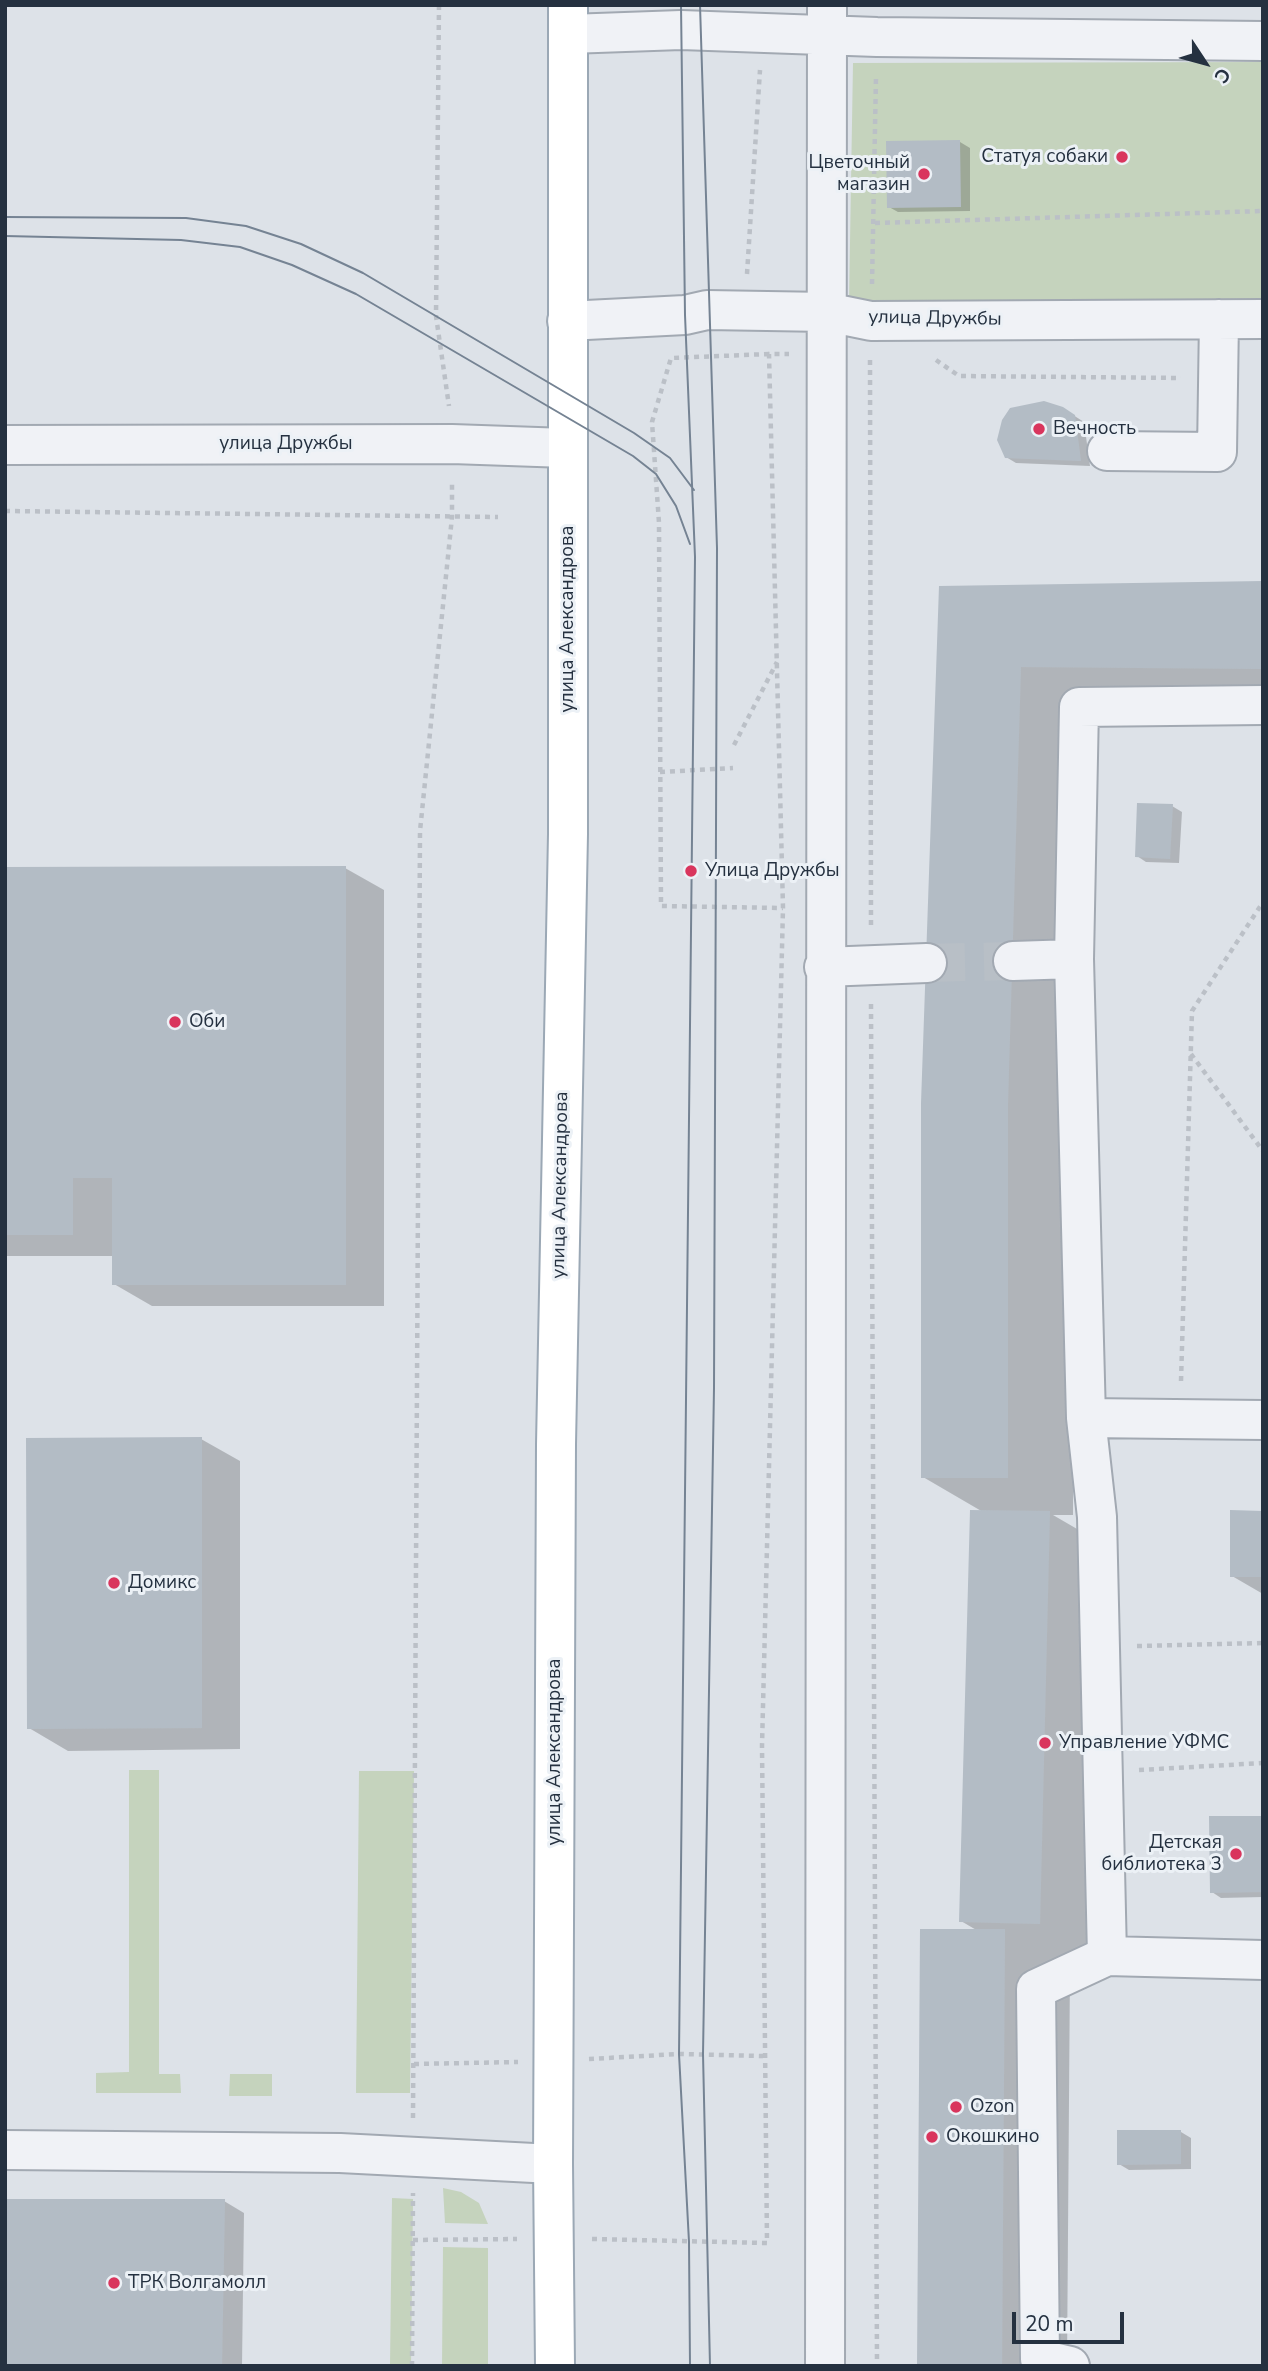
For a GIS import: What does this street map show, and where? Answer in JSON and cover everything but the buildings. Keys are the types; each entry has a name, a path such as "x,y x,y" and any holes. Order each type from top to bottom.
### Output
{"main road":[{"name":"улица Александрова","path":"555,2366 553,2164 556,1458 568,834 568,20"}],"street":[{"path":"568,20 762,34 828,20 877,37 1263,41"},
{"path":"825,2366 824,967 828,20"},
{"name":"улица Дружбы","path":"567,321 685,315 707,310 827,312 871,321 1263,318"},
{"path":"1107,450 1217,452 1219,319"},
{"name":"улица Дружбы","path":"5,445 452,444 566,448"},
{"path":"1107,1956 1097,1517 1086,1418 1074,959 1079,707 1263,705"},
{"path":"1013,961 1074,959"},
{"path":"824,967 927,963"},
{"path":"1086,1418 1263,1420"},
{"path":"1070,2366 1040,2360 1037,1989 1107,1956 1263,1960"},
{"path":"5,2150 340,2153 413,2159 553,2164"}],"path":[{"path":"439,5 436,316 449,408"},
{"path":"749,312 746,264 762,34"},
{"path":"877,37 871,321 877,2366"},
{"path":"875,223 1263,211"},
{"path":"769,354 671,358 652,422 659,523 661,906 783,908"},
{"path":"412,2366 420,831 452,517 452,475"},
{"path":"5,511 498,517"},
{"path":"734,745 777,661"},
{"path":"660,772 733,768"},
{"path":"1180,1418 1192,1011 1263,902"},
{"path":"1190,1054 1263,1152"},
{"path":"1101,1646 1263,1643"},
{"path":"1103,1771 1263,1763"}],"green space":[{"path":"1263,62 1263,301 849,303 853,63"},
{"path":"129,1770 159,1770 159,2074 180,2074 181,2093 96,2093 96,2073 129,2072"},
{"path":"359,1771 414,1771 410,2093 356,2093"},
{"path":"230,2074 272,2074 272,2096 229,2096"},
{"path":"443,2188 461,2192 479,2203 488,2224 445,2223"},
{"path":"392,2198 413,2199 411,2366 390,2366"},
{"path":"443,2247 488,2248 488,2366 442,2366"}],"tunnel":[{"path":"927,963 1013,961"}],"tram line":[{"path":"681,5 685,315 695,557 679,2054 689,2242 690,2366"},
{"path":"700,5 717,548 714,1388 703,2054 710,2366"},
{"path":"5,217 186,218 246,226 301,244 363,273 634,433 670,458 694,490"},
{"path":"5,236 181,240 240,247 292,265 356,294 633,456 656,474 676,506 690,544"}],"place":[{"name":"Статуя собаки","path":"1122,157"},
{"name":"Цветочный магазин","path":"924,174"},
{"name":"Вечность","path":"1039,429"},
{"name":"Улица Дружбы","path":"691,871"},
{"name":"Оби","path":"175,1022"},
{"name":"Домикс","path":"114,1583"},
{"name":"Управление УФМС","path":"1045,1743"},
{"name":"Детская библиотека 3","path":"1236,1854"},
{"name":"Ozon","path":"956,2107"},
{"name":"Окошкино","path":"932,2137"},
{"name":"ТРК Волгамолл","path":"114,2283"}]}
